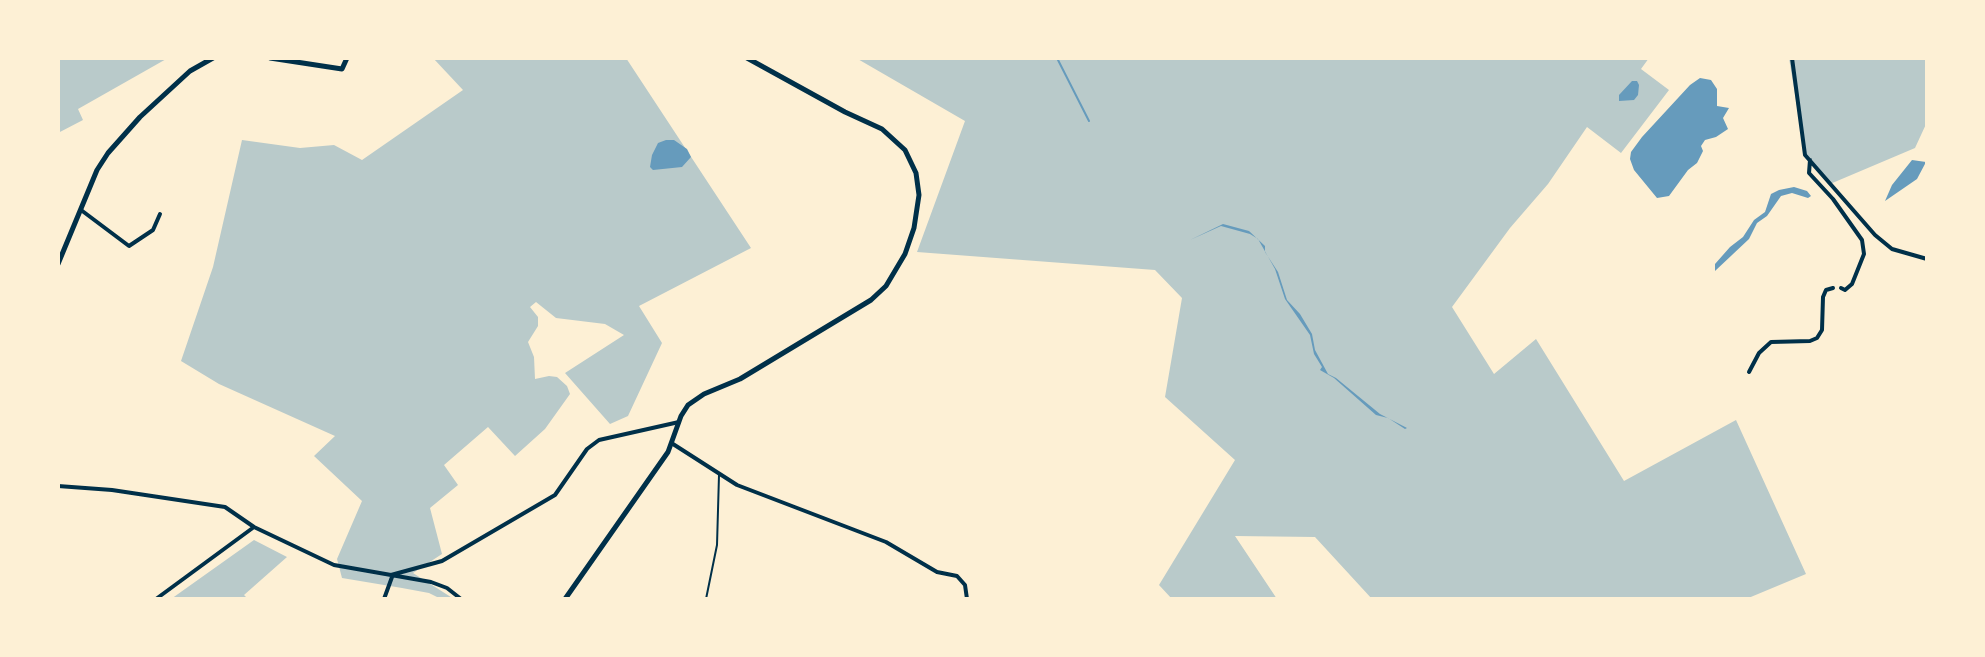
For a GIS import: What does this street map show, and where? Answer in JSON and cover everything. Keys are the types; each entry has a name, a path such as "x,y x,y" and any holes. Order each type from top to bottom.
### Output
{"street":[{"path":"58,264 97,170 108,153 140,117 190,71 213,58"},
{"path":"270,58 342,69 347,58"},
{"path":"565,599 673,444 679,422 692,402 740,379 881,292 905,254 914,228 919,195 916,173 905,150 882,129 747,58"},
{"path":"1792,58 1805,155 1875,235 1892,249 1927,259"},
{"path":"1810,160 1809,173 1833,199 1862,240 1864,254 1852,284 1845,290 1841,288"},
{"path":"81,210 129,246 153,230 160,214"},
{"path":"1749,372 1759,353 1771,342 1817,338 1822,330 1823,297 1826,290 1833,288"},
{"path":"389,576 442,561 555,495 587,449 599,440 679,422"},
{"path":"673,444 737,485 886,542 937,572 957,576 965,585 967,599"},
{"path":"58,486 112,490 225,507 254,527 334,565 431,582 447,588 461,599"},
{"path":"156,599 254,527"},
{"path":"384,599 389,576"}],"lane":[{"path":"706,599 717,545 719,475"}],"shaded area":[{"path":"58,58 168,58 78,109 83,120 58,133"},
{"path":"433,58 626,58 751,248 639,306 662,343 628,416 610,424 565,373 624,335 605,324 556,318 536,302 530,307 538,317 538,326 528,342 534,357 535,379 557,377 567,386 570,394 545,429 515,456 488,427 444,465 458,485 430,508 442,554 413,573 454,599 342,578 337,559 362,501 314,456 335,436 219,384 181,361 213,267 242,140 300,148 334,145 362,160 463,90"},
{"path":"856,58 1649,58 1641,69 1669,90 1621,153 1587,127 1548,184 1510,228 1452,307 1494,374 1536,339 1624,481 1736,420 1806,574 1746,599 1372,599 1315,537 1235,536 1277,599 1172,599 1159,585 1235,460 1165,397 1182,298 1155,270 917,252 965,121"},
{"path":"1789,58 1927,58 1927,122 1915,148 1830,184 1805,155"},
{"path":"254,540 287,557 244,595 248,599 171,599"}],"water":[{"path":"1700,78 1711,80 1717,89 1717,106 1729,108 1723,118 1728,129 1705,140 1697,163 1669,196 1657,198 1634,170 1631,152 1690,85"},
{"path":"1632,81 1637,81 1639,85 1638,95 1634,100 1619,101 1619,95"},
{"path":"674,140 687,149 691,157 682,167 653,170 650,167 652,155 658,143"},
{"path":"1912,160 1926,162 1917,179 1885,201 1892,185"},
{"path":"1794,187 1807,191 1811,196 1808,198 1792,193 1781,196 1767,216 1757,223 1749,239 1715,271 1715,264 1765,212 1771,194"},
{"path":"1223,224 1249,231 1257,238 1221,226 1190,240"},
{"path":"1268,256 1278,272 1287,300 1312,334 1315,350 1328,374 1336,378 1387,418 1376,415 1334,378 1320,370 1322,367 1314,354 1310,335 1285,299"}],"waterway":[{"path":"1057,58 1089,121"}]}
